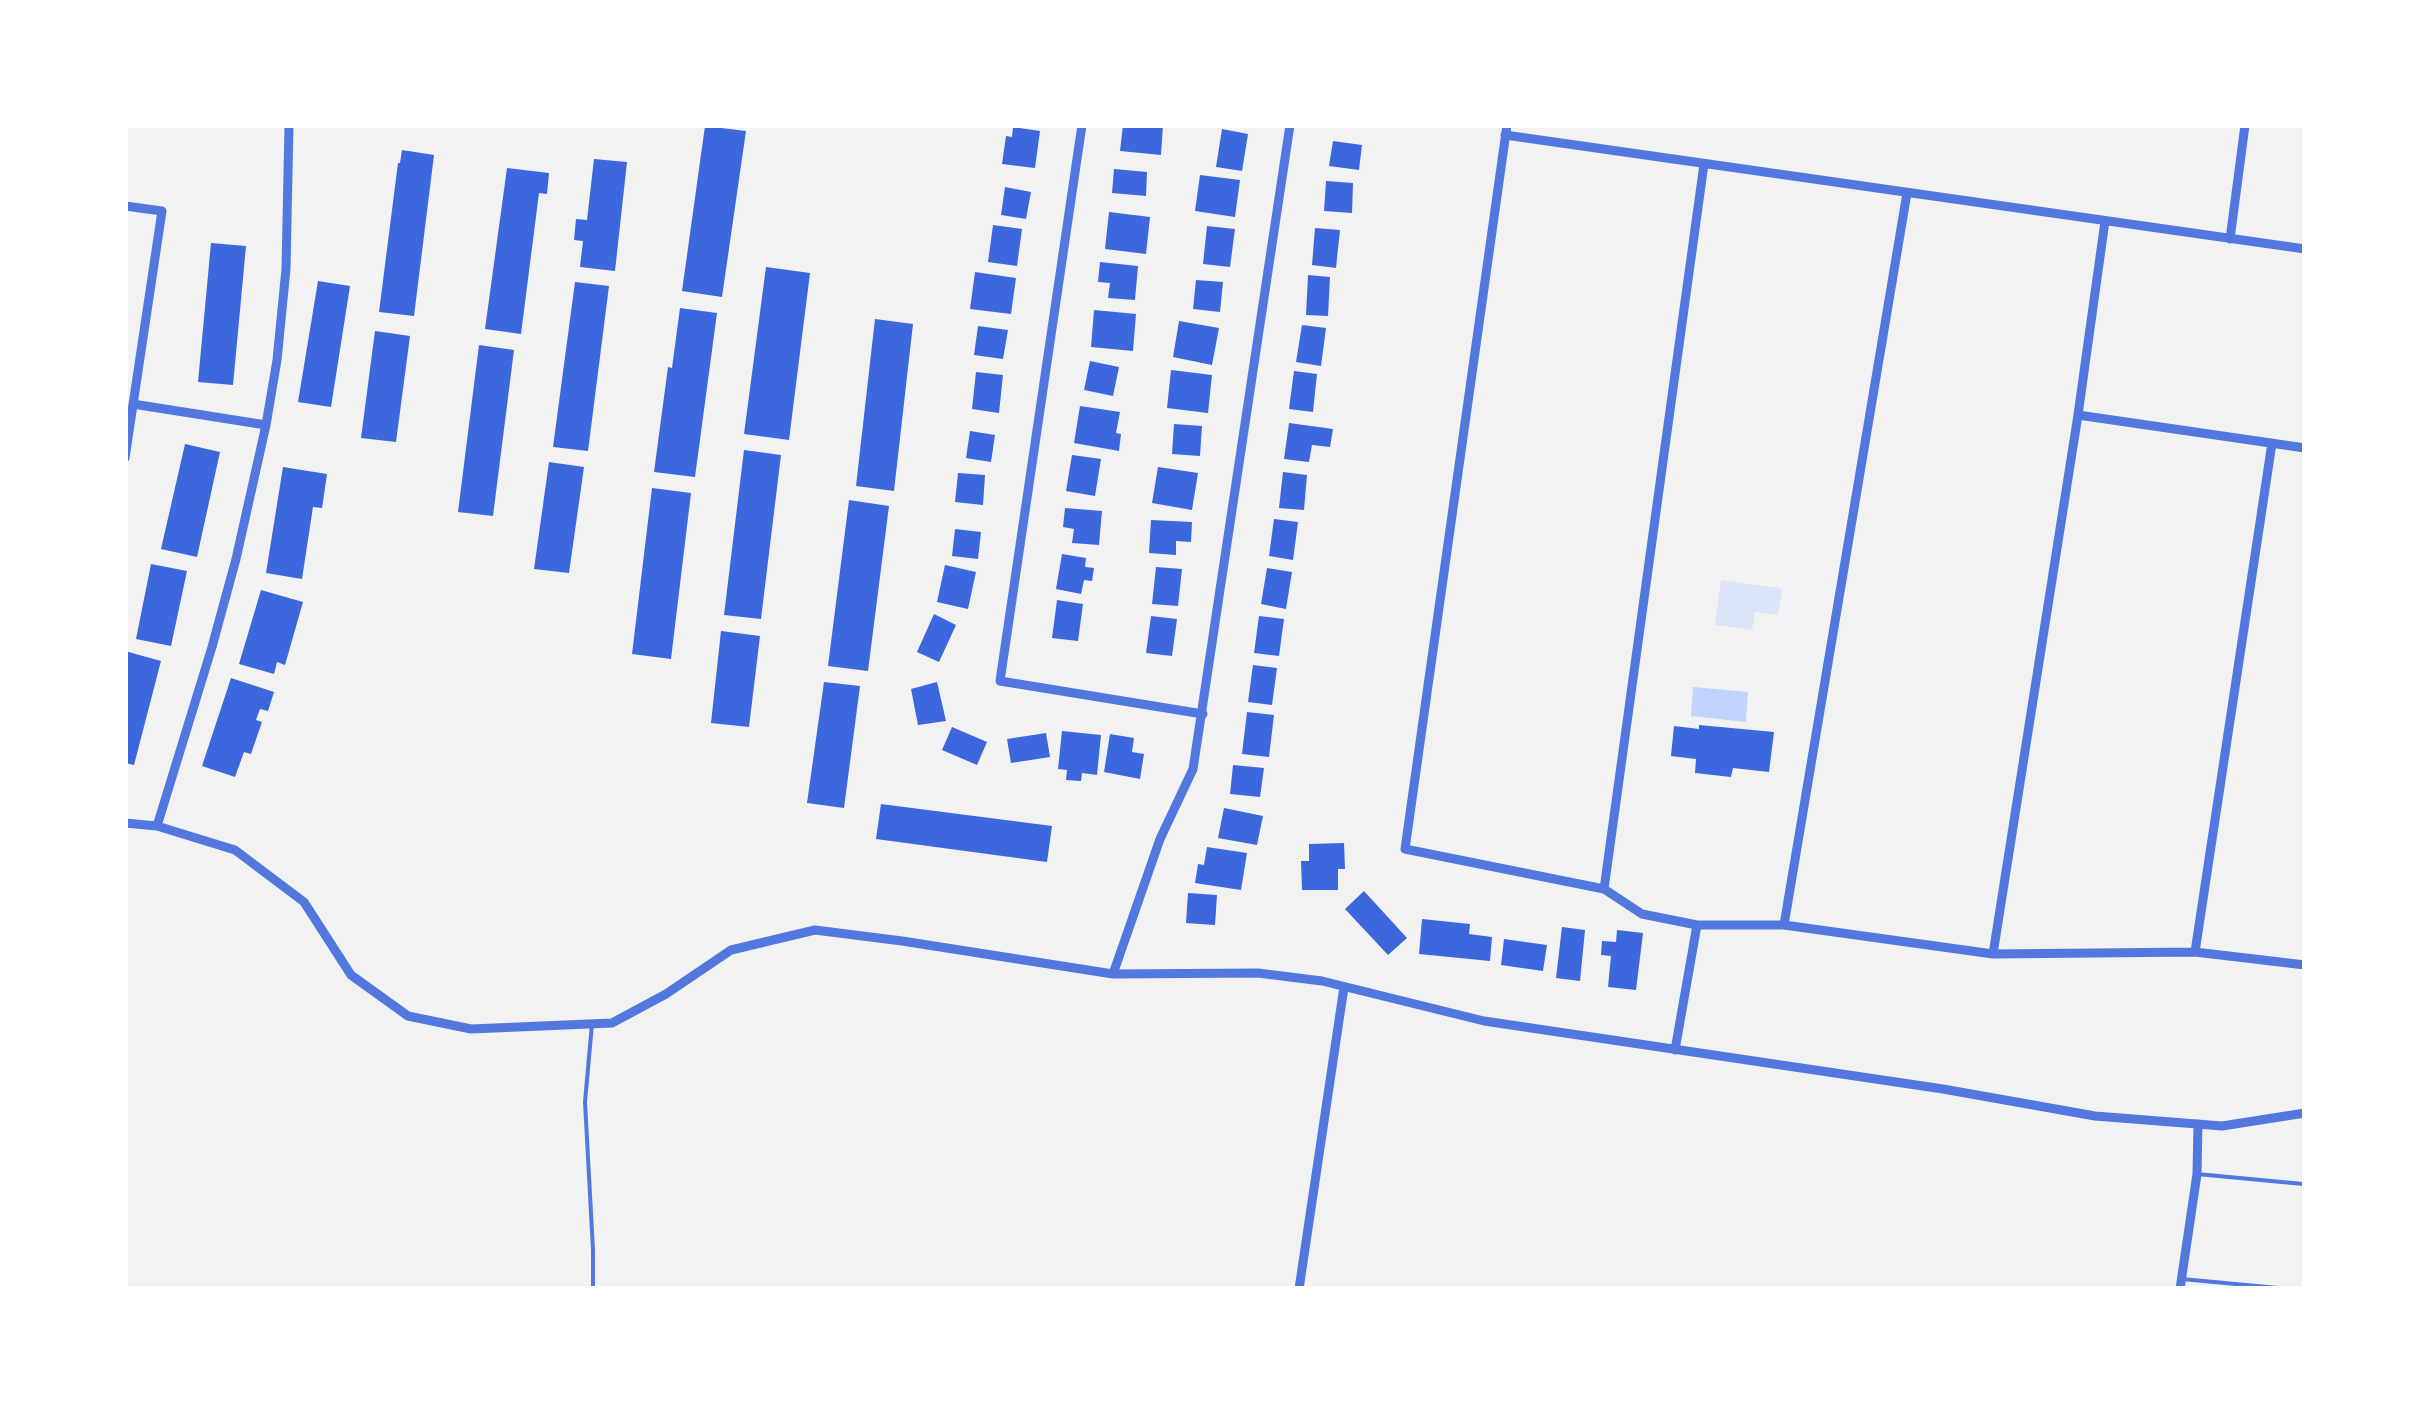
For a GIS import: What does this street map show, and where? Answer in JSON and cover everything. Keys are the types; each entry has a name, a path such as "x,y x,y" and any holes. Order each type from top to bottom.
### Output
{"street":[{"path":"157,826 236,559 266,425 278,360 286,268 289,125"},
{"path":"1082,125 1000,681 1203,714"},
{"path":"1113,974 1160,838 1194,770 1290,125"},
{"path":"2230,239 2246,125"},
{"path":"2305,249 1704,164 1506,130 1405,848 1604,889 1642,914 1696,926 1784,925 1994,954 2195,952 2305,965"},
{"path":"1604,889 1704,164"},
{"path":"1784,925 1907,193"},
{"path":"125,206 162,211 125,458"},
{"path":"1994,954 2105,221"},
{"path":"133,404 266,425"},
{"path":"2078,415 2305,448"},
{"path":"2195,952 2272,443"},
{"path":"125,823 157,826 235,850 304,902 351,975 408,1016 472,1029 612,1022 666,994 731,950 815,930 1113,974 1258,973 1344,987 1484,1020 2095,1116 2222,1126 2305,1114"},
{"path":"1674,1050 1696,926"},
{"path":"1299,1289 1344,987"},
{"path":"2181,1284 2196,1174 2198,1124"}],"lane":[{"path":"592,1024 586,1102 593,1289"},
{"path":"2196,1174 2303,1184"},
{"path":"2181,1284 2290,1289"}],"shaded area":[{"path":"1721,580 1779,588 1782,591 1778,615 1755,612 1752,630 1715,625"}],"water":[{"path":"1693,687 1748,692 1746,722 1691,716"}],"building":[{"path":"1123,125 1163,125 1161,155 1120,151"},
{"path":"705,126 746,131 722,297 682,291"},
{"path":"1013,127 1040,131 1035,168 1002,164 1006,136 1012,137"},
{"path":"1222,129 1248,134 1242,171 1216,167"},
{"path":"1333,141 1362,145 1359,170 1329,166"},
{"path":"402,150 434,155 414,316 379,312"},
{"path":"594,159 627,162 615,271 580,267 583,241 574,240 576,219 587,220"},
{"path":"507,168 549,173 547,194 539,193 521,334 485,329"},
{"path":"1114,169 1147,172 1146,196 1112,193"},
{"path":"1200,175 1240,180 1235,217 1195,211"},
{"path":"1326,181 1353,183 1352,213 1324,211"},
{"path":"1005,187 1031,192 1026,219 1001,215"},
{"path":"1109,212 1150,217 1146,254 1105,249"},
{"path":"993,225 1022,229 1017,266 988,262"},
{"path":"1207,226 1235,229 1230,267 1203,264"},
{"path":"1315,228 1340,230 1336,268 1312,265"},
{"path":"211,243 246,246 233,385 198,382"},
{"path":"1100,262 1138,266 1135,300 1108,298 1110,283 1098,282"},
{"path":"766,267 810,273 789,440 744,434"},
{"path":"975,272 1016,278 1011,314 970,309"},
{"path":"1308,275 1330,277 1328,316 1306,315"},
{"path":"1196,280 1223,282 1220,312 1193,309"},
{"path":"318,281 350,286 331,407 298,402"},
{"path":"575,282 609,286 588,451 553,447"},
{"path":"680,308 717,313 695,477 654,472"},
{"path":"1094,310 1136,314 1133,351 1091,347"},
{"path":"875,319 913,324 894,491 856,486"},
{"path":"1179,321 1219,328 1212,365 1173,357"},
{"path":"1302,325 1326,328 1321,366 1296,362"},
{"path":"978,326 1008,330 1003,359 974,355"},
{"path":"375,331 410,336 396,442 361,438"},
{"path":"479,345 514,350 493,516 458,512"},
{"path":"1090,361 1119,367 1113,396 1084,390"},
{"path":"1171,370 1212,375 1208,413 1167,408"},
{"path":"1294,371 1317,374 1313,412 1289,409"},
{"path":"976,372 1003,375 999,413 972,409"},
{"path":"1080,406 1120,412 1116,433 1121,434 1119,451 1074,443"},
{"path":"1289,423 1333,429 1330,447 1312,445 1309,462 1284,459"},
{"path":"1174,424 1202,426 1200,456 1172,454"},
{"path":"970,431 995,435 991,462 966,458"},
{"path":"185,444 220,452 197,557 161,549"},
{"path":"744,450 781,455 761,619 724,615"},
{"path":"1072,455 1101,459 1095,496 1066,491"},
{"path":"549,462 584,467 569,573 534,569"},
{"path":"283,467 327,474 322,508 313,507 302,579 266,573"},
{"path":"1158,467 1198,473 1192,510 1152,503"},
{"path":"1283,472 1307,475 1304,510 1279,508"},
{"path":"958,473 985,475 983,505 955,502"},
{"path":"652,488 691,493 671,659 632,654"},
{"path":"849,500 889,506 868,671 828,666"},
{"path":"1065,508 1102,511 1099,545 1072,543 1074,529 1063,527"},
{"path":"1274,519 1298,522 1293,560 1269,556"},
{"path":"1151,520 1192,522 1191,542 1176,541 1176,555 1149,553"},
{"path":"955,529 981,532 978,559 952,556"},
{"path":"1062,554 1086,558 1085,567 1094,568 1092,581 1084,580 1081,594 1056,589"},
{"path":"151,564 187,571 171,646 136,639"},
{"path":"945,565 976,572 968,609 937,602"},
{"path":"1156,567 1182,569 1178,606 1152,604"},
{"path":"1267,568 1292,572 1286,609 1261,604"},
{"path":"261,590 303,602 285,665 277,662 274,674 239,664"},
{"path":"1057,600 1083,604 1078,641 1052,638"},
{"path":"934,614 956,625 939,662 917,652"},
{"path":"1151,616 1177,619 1172,656 1146,653"},
{"path":"1259,616 1284,619 1279,656 1254,653"},
{"path":"721,631 760,636 749,727 711,723"},
{"path":"125,651 161,661 134,765 125,763"},
{"path":"1253,665 1277,668 1272,705 1248,702"},
{"path":"231,678 274,692 268,711 260,709 256,720 262,722 251,754 244,752 235,777 202,766"},
{"path":"824,682 860,686 844,808 807,803"},
{"path":"937,682 946,721 918,725 911,689"},
{"path":"1247,712 1274,715 1269,757 1242,754"},
{"path":"1699,725 1774,732 1769,772 1733,768 1731,777 1695,773 1696,759 1671,756 1674,726 1699,729"},
{"path":"952,727 987,742 977,765 942,750"},
{"path":"1062,731 1101,735 1097,775 1082,773 1081,781 1066,780 1067,770 1058,769"},
{"path":"1046,733 1050,757 1011,763 1007,739"},
{"path":"1110,734 1134,738 1132,752 1144,754 1140,779 1104,772"},
{"path":"1233,765 1264,768 1260,797 1230,794"},
{"path":"881,804 1052,826 1047,862 876,839"},
{"path":"1224,808 1263,816 1257,845 1218,838"},
{"path":"1344,843 1345,869 1338,869 1338,890 1302,890 1301,861 1309,861 1309,844"},
{"path":"1207,847 1247,853 1241,890 1195,883 1198,864 1204,865"},
{"path":"1364,891 1407,938 1388,955 1345,909"},
{"path":"1188,893 1217,895 1215,925 1186,923"},
{"path":"1422,919 1470,924 1469,934 1492,937 1490,961 1419,954"},
{"path":"1562,927 1585,930 1580,981 1556,978"},
{"path":"1617,930 1643,933 1636,990 1608,987 1611,956 1601,955 1602,941 1616,942"},
{"path":"1504,939 1547,945 1543,971 1501,965"}]}
